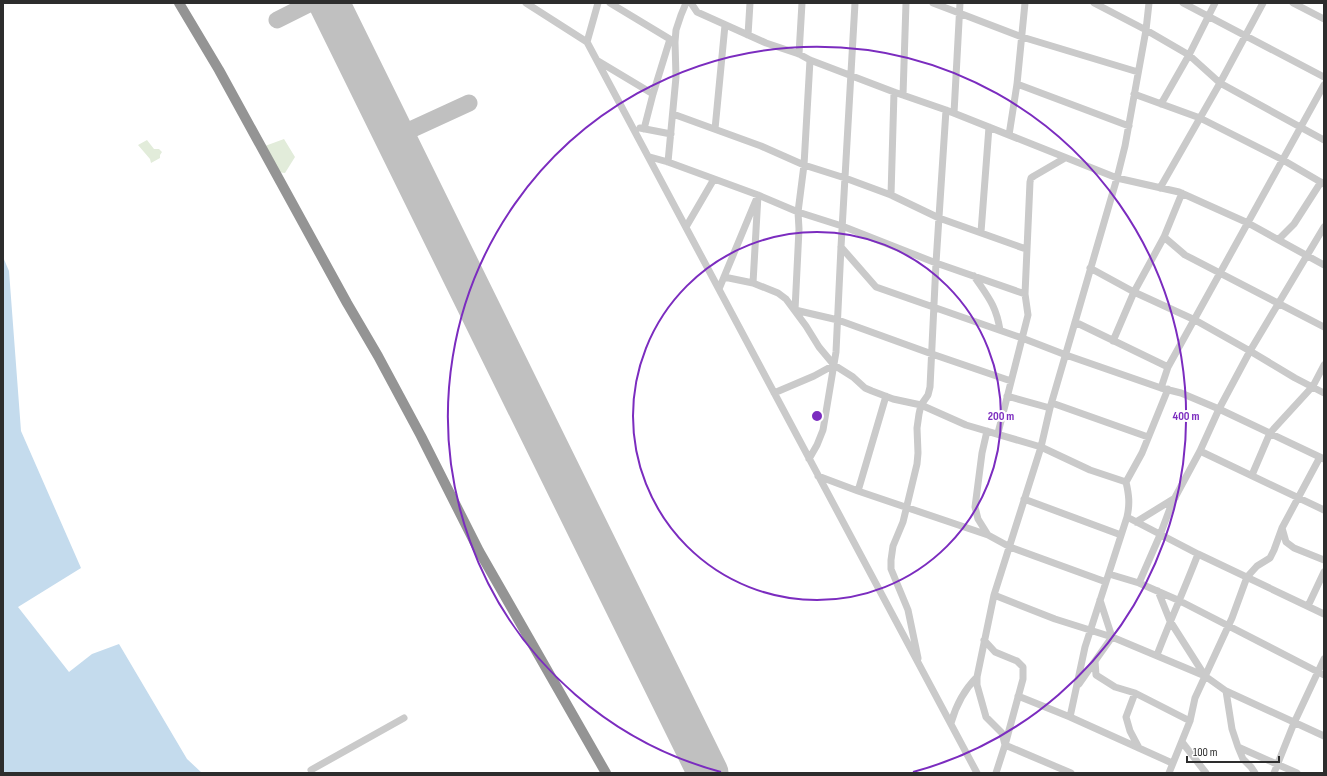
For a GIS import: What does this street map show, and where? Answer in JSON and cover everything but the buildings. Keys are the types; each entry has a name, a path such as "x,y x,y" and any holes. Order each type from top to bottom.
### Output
{"highway":[{"path":"179,3 219,70 347,303 378,356 479,551 606,773"}],"street":[{"path":"526,3 587,42 977,773"},
{"path":"587,42 598,3"},
{"path":"610,3 672,41"},
{"path":"644,129 653,94 686,3"},
{"path":"691,3 697,12 766,43 799,54 810,60 894,92 954,113 1117,178 1182,194 1248,222 1324,265"},
{"path":"697,12 698,3"},
{"path":"748,35 750,3"},
{"path":"799,54 802,3"},
{"path":"809,459 823,430 838,339 840,247 855,3"},
{"path":"903,95 906,3"},
{"path":"933,3 1022,37 1138,72"},
{"path":"954,113 960,3"},
{"path":"1009,135 1017,84 1024,3"},
{"path":"1094,3 1146,30 1189,55 1220,84 1324,140"},
{"path":"1005,745 1002,732 986,717 978,685 977,677 984,640 994,595 1041,447 1051,406 1117,178 1129,126 1146,30 1149,3"},
{"path":"1183,3 1324,77"},
{"path":"1161,104 1189,55 1215,3"},
{"path":"1160,188 1220,84 1263,3"},
{"path":"1293,3 1324,19"},
{"path":"715,129 725,25"},
{"path":"668,162 676,77 672,41"},
{"path":"795,310 799,229 798,212 804,165 810,60"},
{"path":"598,61 653,94"},
{"path":"1017,84 1129,126"},
{"path":"1070,717 1090,630 1127,517 1130,495 1126,482 1142,453 1148,437 1165,388 1168,368 1324,85"},
{"path":"891,195 894,92"},
{"path":"1134,94 1200,118 1282,160 1322,183 1294,224 1279,239"},
{"path":"920,667 908,610 891,569 893,546 903,522 917,464 917,428 921,405 928,395 930,387 946,110"},
{"path":"673,114 761,146 804,165 891,195 939,218 1026,249"},
{"path":"633,127 671,134"},
{"path":"981,232 989,127"},
{"path":"650,158 668,162 758,195 798,212 842,226 936,263 1025,294"},
{"path":"998,434 1028,314 1025,294 1030,182 1031,178 1065,158"},
{"path":"686,227 714,179"},
{"path":"1113,341 1134,292 1164,237 1182,194"},
{"path":"719,289 758,195"},
{"path":"753,283 758,195"},
{"path":"1139,583 1175,498 1250,351 1324,227"},
{"path":"1164,237 1185,255 1324,327"},
{"path":"840,247 876,287 1000,330 1066,355 1181,393 1220,409 1322,458 1282,528 1270,558 1257,566 1247,577 1238,603 1195,698 1190,721 1168,773"},
{"path":"1090,268 1134,292 1195,320 1295,378 1324,392"},
{"path":"974,276 992,302 997,315 1000,330"},
{"path":"724,277 753,283 778,293 786,299 834,366 853,376 867,389 886,396 921,405 948,417 1041,447 1090,470 1126,482"},
{"path":"795,310 838,320 1011,381"},
{"path":"1075,322 1168,368"},
{"path":"1252,475 1270,433 1313,386 1324,365"},
{"path":"774,393 834,366"},
{"path":"858,491 886,396"},
{"path":"1007,396 1051,406 1148,437"},
{"path":"987,430 982,453 975,507 978,519 988,535"},
{"path":"1200,451 1324,510"},
{"path":"818,476 988,535 1010,547 1106,582"},
{"path":"1024,498 1121,535"},
{"path":"1136,522 1175,498"},
{"path":"1127,517 1198,554 1324,614"},
{"path":"1282,528 1286,542 1294,548 1324,560"},
{"path":"1157,656 1198,554"},
{"path":"1308,606 1324,572"},
{"path":"1109,574 1139,583 1180,601 1321,674"},
{"path":"1158,592 1170,621 1205,676"},
{"path":"994,595 1054,619 1112,637 1205,676 1226,691 1324,736"},
{"path":"1100,600 1112,637"},
{"path":"1077,686 1112,637"},
{"path":"984,640 995,652 1017,661 1023,667 1023,679 996,773"},
{"path":"1274,773 1294,723 1321,674 1324,659"},
{"path":"1095,661 1096,675 1115,687 1135,693 1190,721"},
{"path":"950,723 957,705 969,684 977,677"},
{"path":"1226,691 1232,730 1243,759 1255,773"},
{"path":"1135,693 1126,717 1130,731 1139,748"},
{"path":"1018,696 1070,717 1172,763"},
{"path":"311,770 404,718"},
{"path":"1182,742 1206,773"},
{"path":"1005,745 1071,773"},
{"path":"1238,746 1297,773"}],"green space":[{"path":"284,139 295,157 285,173 277,172 265,146"},
{"path":"147,140 154,149 159,149 162,152 160,158 151,163 150,159 138,145"}],"water":[{"path":"3,257 9,271 21,431 81,568 18,607 69,672 92,654 119,644 187,759 202,773 3,773"}],"taxiway":[{"path":"277,20 311,3"},
{"path":"395,137 469,103"}],"runway":[{"path":"329,3 708,773"}]}
